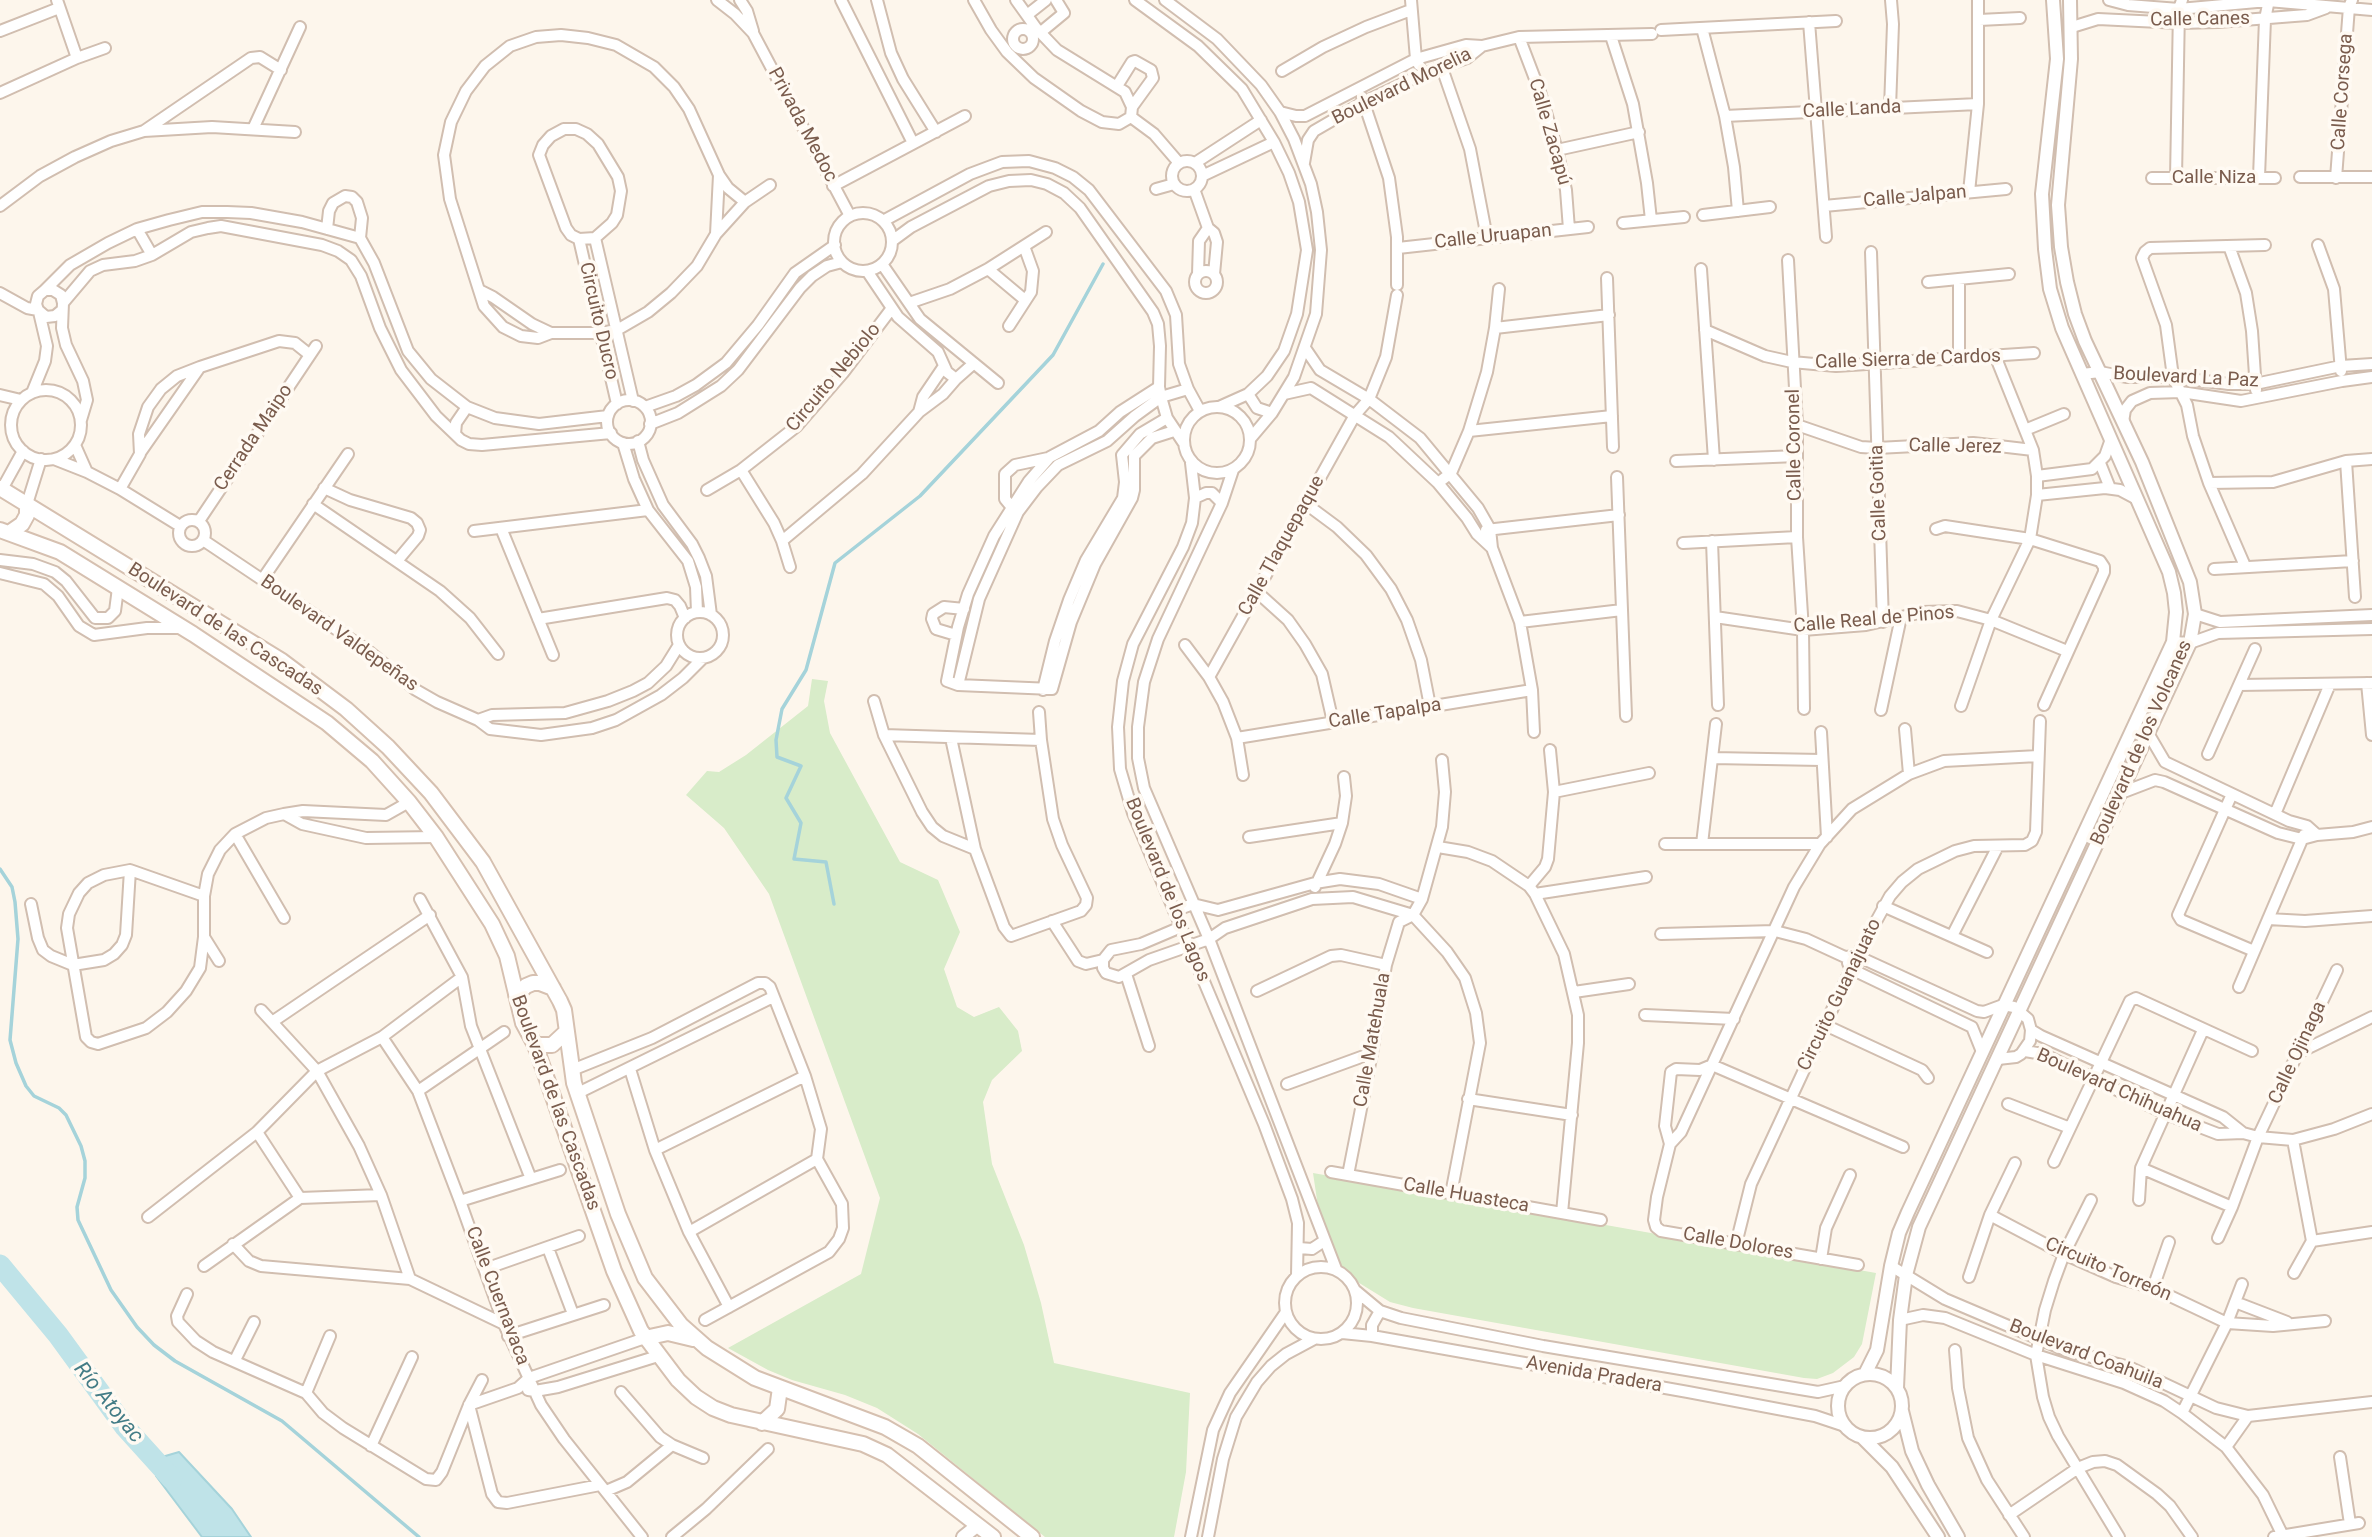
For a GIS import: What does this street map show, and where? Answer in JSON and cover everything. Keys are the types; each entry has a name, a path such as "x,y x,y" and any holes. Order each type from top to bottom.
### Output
{"main road":[{"name":"Boulevard de las Cascadas","path":"1,489 282,661 346,709 388,747 431,793 483,862 564,1010 578,1093 632,1251 645,1278 662,1303 698,1341 730,1364 780,1388 885,1427 907,1440 1032,1537"},
{"path":"5,531 22,524 27,515 27,504"},
{"name":"Boulevard de las Cascadas","path":"5,531 60,552 183,628 327,723 372,761 409,803 436,838 492,924 507,956 523,1023 535,1045 614,1271 645,1338 695,1397 731,1415 863,1444 887,1455 984,1533"},
{"path":"516,995 533,983 553,988"},
{"path":"535,1045 552,1045 566,1032"},
{"path":"645,1338 668,1332 698,1341"},
{"path":"762,1423 777,1409 780,1388"}],"street":[{"name":"Privada Medoc","path":"717,0 754,33"},
{"name":"Privada Medoc","path":"740,0 747,11 754,33 850,216"},
{"path":"841,0 913,144"},
{"path":"877,0 891,53 903,79 936,132"},
{"path":"974,0 990,30 1011,49 1034,78 1081,111 1111,124 1119,124 1131,112 1153,78 1152,70 1132,62 1117,86"},
{"path":"1016,0 1036,31 1065,55 1125,92 1131,112 1179,163"},
{"path":"1027,15 1046,0"},
{"path":"1011,49 1016,31 1036,31 1064,13 1056,0"},
{"path":"1135,0 1217,62 1242,89 1289,173 1299,202 1307,250 1297,314 1284,351 1267,376 1248,394 1219,407 1200,411 1187,424 1183,443"},
{"path":"892,241 919,222 989,186 1009,181 1039,182 1064,193 1080,208 1153,312 1158,324 1160,346 1160,392 1167,418 1183,443 1191,463 1200,470 1211,473 1222,474 1233,470 1246,457 1251,439 1284,394 1306,348 1316,314 1321,250 1317,212 1304,163 1280,113 1261,85 1233,54 1202,26 1165,0"},
{"path":"1890,108 1893,24 1891,0"},
{"path":"1969,192 1978,104 1978,0"},
{"name":"Boulevard de los Volcanes","path":"1865,1374 1877,1350 1899,1233 2173,642 2176,612 2169,572 2062,328 2054,302 2045,249 2042,194 2057,59 2053,0"},
{"name":"Boulevard de los Volcanes","path":"1897,1388 1900,1320 1906,1275 1919,1227 2190,643 2194,614 2190,582 2141,462 2075,314 2061,247 2058,205 2071,60 2070,0"},
{"name":"Calle Canes","path":"2109,0 2128,5 2268,0 2329,7"},
{"path":"2259,177 2268,0"},
{"path":"0,31 58,4 76,58"},
{"path":"2176,178 2181,4"},
{"name":"Calle Canes","path":"2072,27 2098,19 2180,23 2265,19 2307,15 2329,7 2351,4 2372,10"},
{"name":"Calle Corsega","path":"2336,177 2351,4"},
{"path":"1282,71 1323,47 1411,5 1416,59 1423,74"},
{"path":"1979,20 2020,18"},
{"name":"Boulevard Morelia","path":"1280,113 1305,116 1416,59 1466,45 1482,46 1519,37 1611,36 1836,21"},
{"path":"1809,22 1826,237"},
{"path":"253,129 300,27"},
{"path":"1702,28 1725,116 1738,211"},
{"path":"745,202 728,188 719,175 689,109 674,87 654,67 616,45 561,35 536,37 510,46 485,66 466,91 451,122 444,155 450,199 465,251 484,306 503,327 521,336 538,338 551,333 601,333 617,330 648,312 671,293 696,266 716,234 745,202 769,185"},
{"path":"1611,36 1622,66 1639,132 1651,220"},
{"name":"Calle Zacapú","path":"1519,37 1540,92 1557,150 1566,190 1569,229"},
{"name":"Boulevard Morelia","path":"1304,163 1308,141 1314,131 1364,102 1423,74 1467,58 1482,46"},
{"path":"0,93 104,48"},
{"path":"144,131 251,58 260,57 281,70"},
{"path":"2057,59 2071,60"},
{"path":"1441,68 1470,149 1487,238"},
{"name":"Calle Tlaquepaque","path":"1209,677 1355,415 1368,400 1386,357 1397,290 1398,248 1389,178 1358,89"},
{"name":"Calle Landa","path":"1725,116 1978,104"},
{"path":"262,112 277,130"},
{"path":"833,186 965,116"},
{"path":"1305,116 1314,131"},
{"path":"1195,163 1261,120"},
{"path":"0,206 40,176 75,157 111,141 144,131 212,127 295,132"},
{"name":"Circuito Ducro","path":"564,129 576,129 587,134 598,144 618,177 621,191 617,215 612,223 595,237 579,239 571,235 566,228 539,155 551,136 564,129"},
{"path":"1557,150 1639,132"},
{"path":"1202,176 1274,142"},
{"path":"883,221 970,174 1002,162 1029,161 1055,168 1073,177 1102,206 1166,291 1176,315 1179,365 1200,411"},
{"path":"1179,163 1195,163 1202,176 1200,184 1194,189 1183,191 1174,184 1172,173 1179,163"},
{"path":"716,234 719,175"},
{"path":"2300,177 2372,177"},
{"name":"Calle Niza","path":"2152,178 2275,178"},
{"path":"1156,190 1174,184"},
{"path":"1194,189 1208,228 1217,242 1214,274 1217,285 1214,290 1203,293 1195,285 1199,241 1208,228"},
{"name":"Calle Jalpan","path":"1824,206 2006,189"},
{"path":"933,195 941,210"},
{"path":"327,229 332,203 345,196 352,197 357,202 362,218 360,238"},
{"path":"910,207 919,222"},
{"path":"1703,215 1770,208"},
{"path":"32,393 45,361 47,346 36,304 41,293 70,265 137,229 202,212 227,212 251,213 302,222 360,238 369,251 408,351 431,379 467,407 495,418 539,424 608,416"},
{"path":"868,213 883,221 892,241 889,256 882,264 867,271 853,269 842,262 835,245 838,228 850,216 868,213"},
{"path":"1623,223 1684,217"},
{"name":"Calle Uruapan","path":"1398,248 1588,227"},
{"path":"3,295 46,317 55,316 90,271 103,265 135,261 152,255 191,232 208,228 231,228 322,245 351,260 361,276 380,327 401,370 436,416 469,444 611,433"},
{"path":"137,229 152,255"},
{"path":"909,303 950,289 989,269 1046,232"},
{"name":"Circuito Ducro","path":"595,237 633,401"},
{"name":"Circuito Ducro","path":"579,239 617,404"},
{"path":"645,407 676,396 726,363 758,325 795,273 835,245"},
{"path":"2245,566 2209,483 2193,436 2187,405 2173,377 2166,326 2143,258 2150,248 2264,245"},
{"path":"2318,245 2334,289 2342,381"},
{"path":"1009,326 1031,292 1033,281 1030,259 1024,246"},
{"path":"2229,246 2246,293 2252,331 2256,400"},
{"path":"1307,250 1321,250"},
{"name":"Calle Goitia","path":"1871,252 1883,622"},
{"name":"Calle Coronel","path":"1788,260 1797,425 1797,537 1803,630 1804,709"},
{"path":"650,424 678,413 721,386 738,370 800,288 827,266 842,262"},
{"path":"882,264 920,319 999,383"},
{"path":"989,269 1026,300"},
{"path":"1701,269 1714,460"},
{"name":"Circuito Nebiolo","path":"867,271 892,308 938,352 947,372 956,379"},
{"path":"1198,274 1206,271 1214,274"},
{"path":"1928,282 2009,274"},
{"path":"1607,278 1613,447"},
{"path":"1959,279 1959,359"},
{"path":"366,291 382,284"},
{"path":"1438,484 1451,473 1469,431 1487,372 1499,289"},
{"path":"3,295 53,290 61,295 62,328 66,345 83,381 87,400 75,444 66,454 54,459"},
{"path":"481,291 551,333"},
{"name":"Circuito Nebiolo","path":"708,490 741,470 797,426 843,373 892,308"},
{"path":"1495,328 1609,315"},
{"path":"909,327 920,319"},
{"name":"Calle Sierra de Cardos","path":"1705,330 1765,356 1836,366 2034,354"},
{"name":"Cerrada Maipo","path":"139,454 139,434 148,407 161,390 177,376 279,341 295,343 313,350 199,521"},
{"path":"1306,348 1320,370 1368,400 1420,438 1478,508 1490,529 1492,548 1520,622 1532,690 1534,732"},
{"path":"1961,706 1991,620 2030,539 2037,495 2033,450 1996,358"},
{"path":"782,541 862,474 919,412 943,394 973,364"},
{"name":"Boulevard La Paz","path":"2082,374 2100,372 2126,377 2173,377 2229,384 2255,384 2340,366 2372,364"},
{"name":"Cerrada Maipo","path":"120,489 139,454 200,366"},
{"path":"919,412 923,397 944,366"},
{"path":"1311,388 1320,370"},
{"path":"2126,377 2133,401"},
{"name":"Boulevard La Paz","path":"2123,422 2125,410 2133,401 2150,393 2181,392 2232,400 2256,400 2372,377"},
{"path":"1284,394 1311,388 1408,453 1492,548"},
{"path":"1174,431 1146,442 1138,451 1133,462 1132,498 1095,564 1071,622 1055,686 1043,690 950,684 946,678 964,610 1014,510 1054,461 1099,431 1120,412 1160,392 1188,389"},
{"path":"13,436 11,423 14,411 21,400 32,393 58,391 69,398 77,408 81,420"},
{"path":"1014,510 1005,499 1005,474 1015,465 1054,461 1107,441 1160,392"},
{"path":"1248,394 1258,408 1272,413"},
{"path":"0,395 21,400"},
{"path":"633,401 645,407 651,417 644,438 638,442 623,443 613,438 607,428 608,416 617,404 633,401"},
{"path":"455,434 456,423 467,407"},
{"path":"1219,407 1228,409 1244,420 1251,439"},
{"path":"2025,430 2064,414"},
{"path":"1469,431 1612,416"},
{"path":"1043,690 1069,600 1086,560 1123,498 1125,482 1122,456 1140,434 1167,418"},
{"path":"0,423 23,451 87,472 180,526"},
{"name":"Calle Jerez","path":"1797,425 1861,447 1973,443 2033,450"},
{"path":"1099,431 1122,456 1133,462"},
{"path":"2037,476 2086,471 2100,463 2109,449 2111,439"},
{"path":"638,442 663,505 699,558 706,576 711,615"},
{"path":"623,443 634,479 648,510 688,561 696,587 697,612"},
{"path":"75,444 87,472"},
{"path":"1,489 23,451"},
{"path":"262,580 348,454"},
{"path":"1676,461 1797,456"},
{"path":"27,504 41,459"},
{"path":"2209,483 2273,482 2346,461 2372,459"},
{"path":"2346,461 2356,597"},
{"name":"Boulevard de los Lagos","path":"1191,463 1195,498 1192,523 1183,547 1133,644 1123,681 1118,727 1120,769 1133,813 1265,1125 1292,1199 1298,1223 1297,1275"},
{"path":"2100,463 2110,488"},
{"path":"741,470 782,541 790,567"},
{"name":"Boulevard de los Lagos","path":"1233,470 1223,503 1158,639 1144,682 1138,727 1138,758 1144,788 1209,939 1336,1269"},
{"path":"1618,477 1626,716"},
{"path":"324,488 350,500 411,518 417,523 420,530 418,536 397,561"},
{"path":"2037,495 2110,488 2137,499"},
{"path":"1195,498 1212,493 1223,503"},
{"path":"313,504 440,591 470,618 498,654"},
{"path":"1306,504 1337,527 1366,555 1391,589 1408,620 1421,660 1430,706"},
{"path":"474,531 648,510"},
{"path":"1477,534 1490,529 1619,515"},
{"path":"185,521 199,521 204,526 203,540 193,546 187,546 179,538 180,526 185,521"},
{"path":"1936,529 1945,526 2030,539 2100,561 2104,567 2044,705"},
{"path":"501,528 553,656"},
{"path":"1683,543 1797,537"},
{"name":"Boulevard Valdepeñas","path":"203,540 366,650 416,690 478,720 490,729 541,734 592,728 638,709 683,678 703,658"},
{"path":"1712,541 1718,705"},
{"path":"0,560 33,564 55,572 71,587 91,616 100,619 108,618 115,611 118,588"},
{"path":"2214,569 2353,561"},
{"path":"958,685 987,566"},
{"path":"0,573 44,584 54,591 79,626 94,635 147,628 183,628"},
{"path":"1257,592 1288,620 1305,644 1322,674 1333,722"},
{"path":"538,619 667,598 680,606 685,618"},
{"path":"964,610 944,607 933,614 932,619 936,629 970,630"},
{"path":"1520,622 1622,610"},
{"name":"Calle Real de Pinos","path":"1715,617 1803,630 1883,622 1923,612 1957,611 1991,620 2067,651"},
{"path":"478,720 492,715 565,713 633,691 648,683 666,666 679,645 678,630 685,618 697,612 711,615 721,625 723,639 718,650 703,658 689,655 679,645"},
{"path":"2194,614 2220,622 2372,615"},
{"path":"1881,710 1902,617"},
{"path":"2173,642 2190,643 2218,633 2372,629"},
{"path":"1185,645 1209,677 1223,702 1237,738 1243,775"},
{"path":"2208,754 2255,649"},
{"path":"2239,685 2370,683 2372,735"},
{"path":"2275,814 2330,684"},
{"name":"Calle Tapalpa","path":"1237,738 1532,690"},
{"path":"874,701 884,735 932,827 943,836 975,849"},
{"path":"951,738 975,849 1007,932 1011,936 1081,911 1087,898 1053,819 1039,712"},
{"path":"565,713 567,732"},
{"path":"1903,1147 1712,1065 1700,1070 1676,1069 1671,1072 1665,1126 1670,1143 1681,1132 1712,1065 1734,1018 1794,887 1824,840 1852,809 1909,774 1944,761 2038,756 2040,721"},
{"path":"1702,844 1716,724"},
{"path":"2133,727 2148,733 2165,762 2275,814 2307,826 2318,835"},
{"path":"1905,729 1909,774"},
{"path":"1821,732 1824,840"},
{"path":"884,735 1041,740"},
{"path":"1532,890 1548,859 1554,792 1550,750"},
{"name":"Circuito Guanajuato","path":"1851,957 1883,906 1902,882 1936,859 1974,846 2025,845 2032,842 2036,832 2038,756"},
{"path":"1712,758 1822,760"},
{"name":"Calle Matehuala","path":"1348,1175 1386,965 1399,922 1413,915 1422,899 1438,847 1445,792 1442,760"},
{"path":"2121,793 2155,780 2165,762"},
{"path":"1554,792 1649,773"},
{"path":"1312,899 1315,883 1335,844 1342,823 1346,796 1345,776"},
{"path":"2155,780 2278,833 2302,839 2372,827"},
{"path":"2232,794 2178,915 2181,920 2254,951"},
{"path":"204,896 130,870 104,875 88,883 79,893 69,914 67,928 86,1037 91,1042 98,1044 146,1028 167,1012 186,991 200,968 204,937 204,896 212,862 235,834 266,818 284,814 303,811 386,815 409,803"},
{"path":"284,814 302,824 366,838 436,838"},
{"path":"1250,837 1342,823"},
{"path":"2239,986 2307,826"},
{"path":"235,834 284,918"},
{"path":"1665,844 1824,840"},
{"path":"1952,936 1998,846"},
{"path":"1438,847 1468,852 1492,861 1532,890 1564,954 1578,1015 1578,1043 1562,1213"},
{"path":"31,904 43,950 73,965 104,960 122,945 126,935 130,870"},
{"path":"1532,890 1646,877"},
{"path":"1174,912 1194,904 1218,910 1315,883 1340,879 1378,884 1422,899"},
{"path":"1103,960 1106,973 1119,977 1149,960 1209,939 1224,928 1312,899 1353,897 1413,915 1447,952 1465,978 1476,1013 1480,1043 1451,1194"},
{"path":"420,899 462,977 471,1026 531,1179"},
{"path":"1258,900 1262,916"},
{"path":"1883,906 1987,952"},
{"path":"1218,910 1224,928"},
{"path":"272,1022 430,915"},
{"path":"2268,919 2305,922 2372,916"},
{"path":"1052,921 1078,961 1086,964 1103,960 1111,950 1141,944 1181,927"},
{"path":"1661,934 1774,931 1806,939 1984,1012"},
{"path":"204,937 219,961"},
{"path":"1257,991 1331,956 1349,956 1386,965"},
{"path":"1851,957 1851,969 1975,1030"},
{"name":"Circuito Guanajuato","path":"1736,1244 1751,1184 1851,969"},
{"name":"Calle Ojinaga","path":"2218,1238 2258,1137 2337,970"},
{"path":"1126,974 1149,1046"},
{"path":"148,1217 257,1132 317,1071 382,1037 462,977"},
{"path":"572,1070 652,1038 758,984 765,984 770,988 805,1076 821,1129 817,1159 842,1204 844,1217 839,1239 829,1252 705,1320"},
{"path":"1574,992 1629,984"},
{"path":"578,1093 774,997"},
{"path":"2054,1162 2130,1002 2136,998 2252,1051"},
{"path":"1982,1052 1975,1040 1975,1030 1984,1012 2003,1005 2020,1011"},
{"path":"261,1010 317,1071 359,1146 381,1195 410,1279"},
{"name":"Boulevard Chihuahua","path":"2020,1011 2028,1018 2031,1030 2223,1117 2243,1133"},
{"path":"1645,1015 1734,1018"},
{"path":"2298,1053 2372,1017"},
{"path":"1825,1025 1922,1070 1928,1078"},
{"path":"2025,1051 2031,1030"},
{"path":"2139,1200 2141,1168 2203,1030"},
{"path":"418,1091 504,1032"},
{"name":"Calle Cuernavaca","path":"382,1037 418,1091 504,1324 541,1405 564,1439 642,1537"},
{"path":"652,1038 659,1055"},
{"name":"Boulevard Chihuahua","path":"1998,1059 2015,1058 2025,1051 2043,1055 2166,1114 2218,1134 2243,1133 2293,1140 2371,1118"},
{"path":"1287,1084 1372,1053"},
{"path":"630,1069 655,1150 689,1232 729,1307"},
{"path":"655,1150 805,1076"},
{"path":"1468,1099 1572,1115"},
{"path":"2008,1104 2070,1128"},
{"path":"257,1132 300,1198"},
{"path":"2293,1140 2312,1241 2294,1273"},
{"name":"Calle Dolores","path":"1670,1143 1654,1220 1661,1231 1858,1265"},
{"path":"689,1232 817,1159"},
{"path":"1969,1277 1990,1215 2015,1163"},
{"path":"2141,1168 2232,1207"},
{"path":"460,1201 559,1170"},
{"name":"Calle Huasteca","path":"1331,1172 1601,1220"},
{"path":"1822,1259 1826,1228 1850,1175"},
{"path":"204,1266 300,1198 381,1195"},
{"path":"2091,1200 2064,1254 2045,1310 2036,1354 2049,1417 2119,1537"},
{"name":"Circuito Torreón","path":"1990,1215 2064,1254 2116,1277 2152,1288 2227,1323"},
{"path":"2312,1241 2372,1232"},
{"path":"485,1269 579,1236"},
{"path":"1299,1248 1312,1249 1324,1241"},
{"path":"2152,1288 2169,1242"},
{"path":"233,1244 249,1261 261,1266 410,1279 504,1324"},
{"path":"548,1248 573,1314"},
{"name":"Boulevard Coahuila","path":"1891,1266 1928,1291 2065,1350 2129,1367 2216,1408 2248,1416 2372,1402"},
{"path":"1208,1537 1223,1460 1236,1418 1257,1382 1286,1354 1314,1339 1328,1339 1342,1333 1356,1314 1356,1291 1351,1282 1336,1269 1315,1267 1297,1275 1286,1292 1286,1312 1296,1329 1314,1339"},
{"path":"2182,1412 2227,1323 2242,1284"},
{"name":"Avenida Pradera","path":"1356,1291 1380,1311 1401,1318 1543,1346 1818,1392 1845,1386"},
{"path":"1923,1315 1928,1291"},
{"path":"187,1294 177,1316 178,1322 195,1341 213,1352 306,1393 323,1413 426,1479 436,1480 442,1472 482,1380"},
{"path":"2235,1302 2290,1323"},
{"path":"509,1336 604,1304"},
{"path":"1372,1336 1371,1325 1380,1311"},
{"path":"1191,1537 1213,1430 1230,1393 1286,1312"},
{"name":"Boulevard Coahuila","path":"1900,1320 1923,1315 1953,1320 2036,1354 2124,1383 2164,1401 2225,1447 2263,1495 2279,1536"},
{"path":"2227,1323 2273,1326 2325,1321"},
{"path":"235,1360 254,1322"},
{"name":"Avenida Pradera","path":"1342,1333 1664,1387 1815,1416 1845,1426"},
{"path":"306,1393 330,1336"},
{"path":"469,1405 518,1388 529,1378 645,1338"},
{"path":"1269,1339 1279,1344 1286,1354"},
{"path":"1539,1366 1543,1346"},
{"path":"1877,1350 1898,1357"},
{"path":"1955,1350 1958,1388 1968,1438 1987,1480 2024,1537"},
{"path":"518,1388 535,1391 558,1387 658,1356"},
{"path":"371,1446 412,1357"},
{"path":"592,1357 599,1374"},
{"path":"1664,1387 1668,1368"},
{"path":"1938,1537 1892,1467 1862,1437 1845,1426 1838,1411 1838,1402 1850,1380 1865,1374 1883,1377 1897,1388 1912,1451 1938,1505 1958,1537"},
{"path":"621,1392 660,1437 702,1458"},
{"path":"1815,1416 1818,1392"},
{"path":"469,1405 492,1494 498,1502 507,1503 627,1482 672,1445"},
{"path":"1862,1437 1883,1436 1898,1421 1902,1411"},
{"path":"2225,1447 2248,1416"},
{"path":"671,1537 706,1509 768,1449"},
{"path":"1892,1467 1912,1451"},
{"path":"2279,1536 2355,1524 2340,1457"},
{"path":"2009,1515 2078,1468 2105,1461 2117,1465 2157,1494 2192,1537"},
{"path":"963,1537 984,1533"}],"green space":[{"path":"812,679 828,681 824,701 830,733 900,862 938,880 960,932 944,969 957,1007 974,1017 999,1007 1018,1031 1022,1051 992,1080 983,1102 992,1164 1024,1245 1041,1303 1054,1363 1190,1393 1186,1472 1174,1537 1045,1537 918,1434 877,1408 845,1395 792,1380 728,1348 861,1274 880,1198 769,894 724,828 686,795 707,771 719,772 746,755 808,706"},
{"path":"1313,1173 1876,1273 1862,1344 1854,1357 1833,1373 1817,1379 1804,1378 1390,1302 1356,1281 1341,1265 1329,1246 1320,1220"}],"water":[{"path":"179,1452 232,1509 251,1537 202,1537 156,1476 155,1459"}],"waterway":[{"path":"834,904 826,862 794,859 801,823 786,798 801,766 777,757 776,740 782,709 806,670 835,563 920,496 1053,355 1103,264"},
{"path":"0,869 12,887 15,902 18,939 10,1040 16,1063 26,1086 34,1096 59,1108 66,1115 81,1146 85,1161 85,1178 77,1207 78,1220 111,1290 137,1327 154,1345 175,1361 282,1421 419,1537"},
{"name":"Río Atoyac","path":"0,1265 58,1335 125,1427 172,1479"}]}
